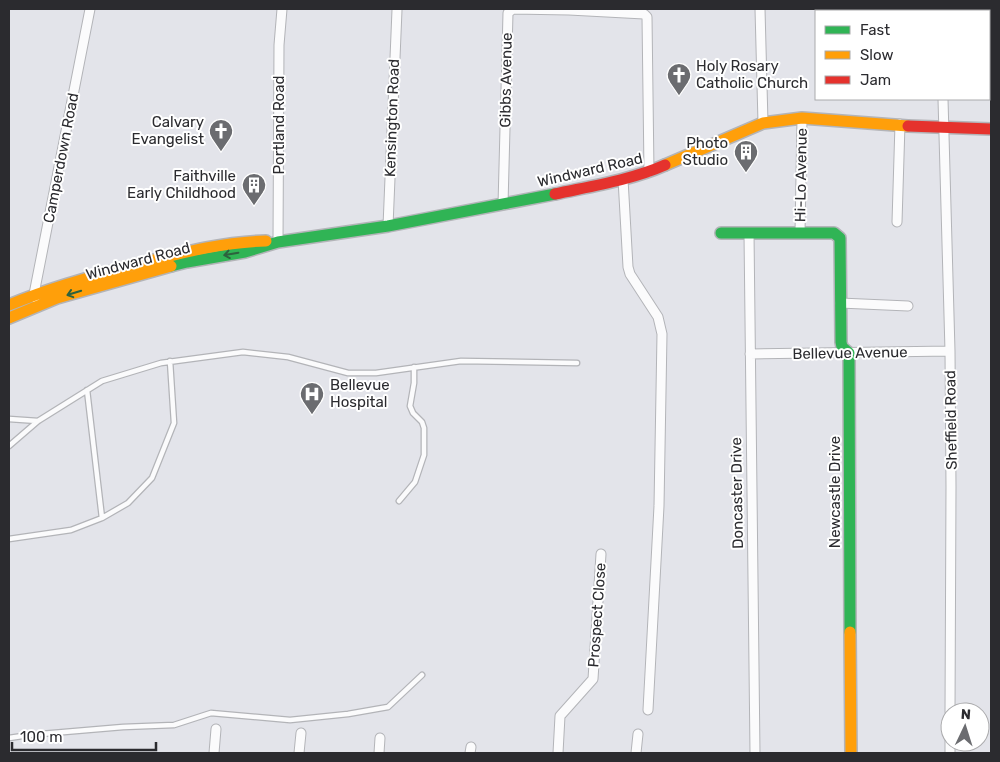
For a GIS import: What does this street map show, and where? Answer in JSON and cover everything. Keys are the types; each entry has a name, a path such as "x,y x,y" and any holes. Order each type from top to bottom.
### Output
{"main road":[{"name":"Windward Road","path":"9,318 78,292 187,262 244,252 278,242 388,226 503,205 624,179 649,172 763,123 802,118 943,128 991,129"},
{"path":"721,233 800,233"},
{"name":"Newcastle Drive","path":"800,233 834,233 840,238 841,342 842,347 849,353 851,753"},
{"name":"Windward Road","path":"9,305 34,294 74,281 183,252 243,241 278,242"}],"street":[{"name":"Camperdown Road","path":"37,306 34,294 90,9"},
{"name":"Portland Road","path":"278,242 282,9"},
{"name":"Gibbs Avenue","path":"503,205 508,13 513,9 569,9 644,14 647,18 649,172"},
{"path":"760,9 763,123"},
{"name":"Kensington Road","path":"388,226 397,10"},
{"name":"Sheffield Road","path":"943,100 950,352 950,702"},
{"name":"Hi-Lo Avenue","path":"800,233 802,118"},
{"path":"897,222 900,124"},
{"path":"624,179 628,267 630,274 658,317 662,334 659,506 648,710"},
{"name":"Doncaster Drive","path":"749,233 755,753"},
{"path":"840,303 908,306"},
{"name":"Bellevue Avenue","path":"750,354 950,352"},
{"name":"Prospect Close","path":"558,753 560,716 593,679 601,554"},
{"path":"214,753 216,729"},
{"path":"299,753 301,734"},
{"path":"636,753 638,734"},
{"path":"379,753 380,738"}],"lane":[{"path":"9,446 38,421 102,381 161,363 243,352 288,357 348,373 376,373 461,361 576,363"},
{"path":"9,538 71,530 102,518 128,504 152,478 174,423 170,362"},
{"path":"399,501 415,482 424,454 424,428 422,422 413,413 410,406 414,383 414,367"},
{"path":"86,390 102,518"},
{"path":"9,419 38,421"},
{"path":"9,738 48,733 174,725 211,712 290,720 348,714 388,707 422,675"}],"traffic: fast":[{"path":"171,266 245,252 278,242 388,226 555,194"},
{"path":"721,233 834,233 840,238 841,342 842,347 849,353 850,632"}],"traffic: slow":[{"path":"665,165 763,123 802,118 908,126"},
{"path":"9,305 71,283 134,265 199,249 266,241"},
{"path":"9,318 57,298 171,266"},
{"path":"850,632 851,753"}],"traffic: jam":[{"path":"908,126 991,129"},
{"path":"555,194 625,179 665,165"}],"place":[{"name":"Holy Rosary Catholic Church","path":"679,96"},
{"name":"Calvary Evangelist","path":"221,152"},
{"name":"Photo Studio","path":"746,173"},
{"name":"Faithville Early Childhood","path":"254,206"},
{"name":"Bellevue Hospital","path":"312,415"}]}
